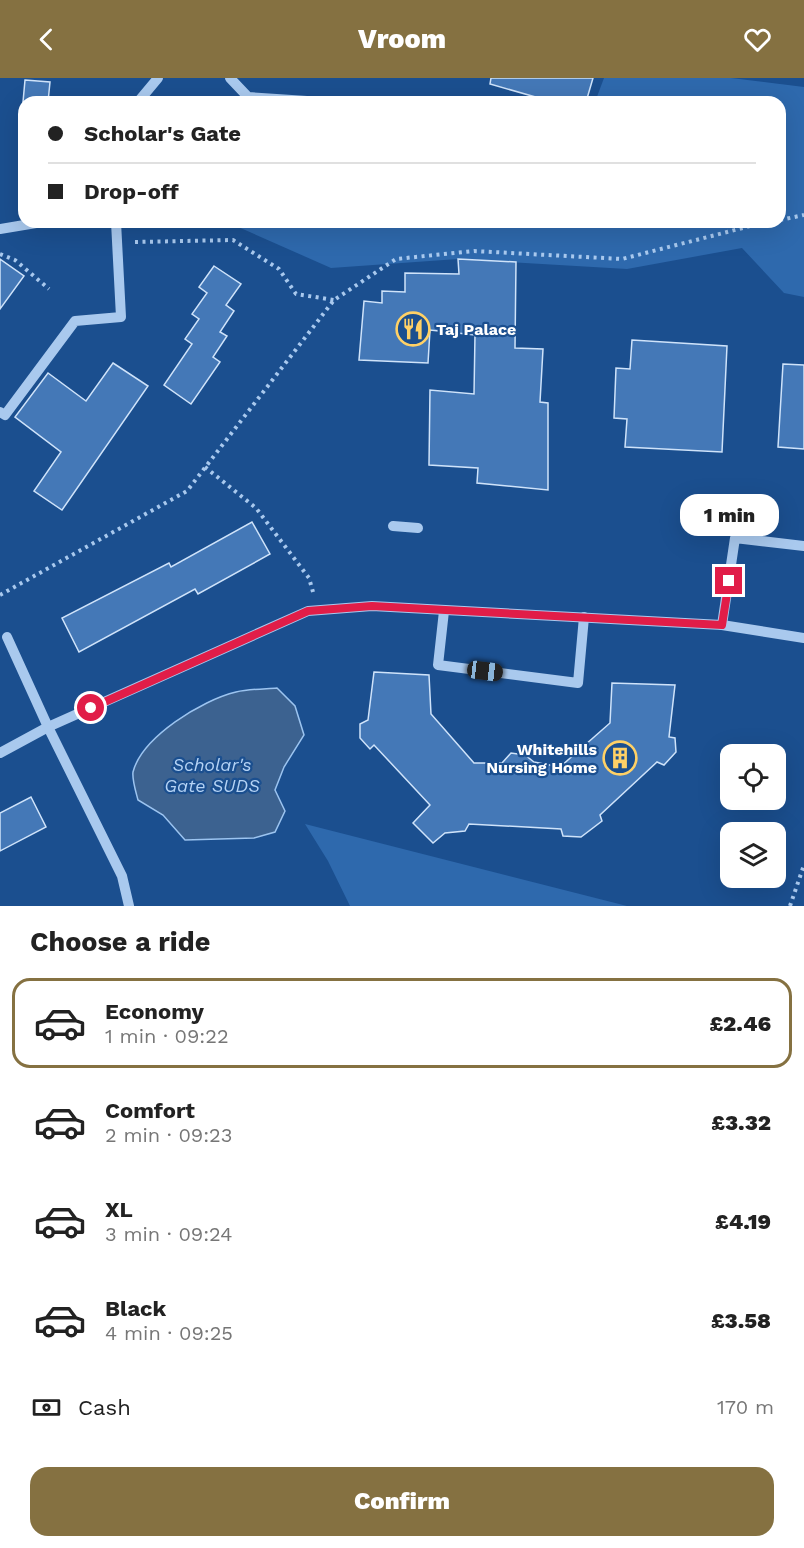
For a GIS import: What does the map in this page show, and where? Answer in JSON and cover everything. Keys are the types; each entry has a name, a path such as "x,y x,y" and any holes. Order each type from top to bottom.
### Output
{"street":[{"path":"143,96 158,78"},
{"path":"230,78 248,96"},
{"path":"0,229 18,226"},
{"path":"0,412 5,415 75,321 120,317 117,228"},
{"path":"393,525 418,528"},
{"path":"722,625 735,537 804,546"},
{"path":"0,753 48,727 308,611 372,606 584,617 722,625 804,638"},
{"path":"444,611 438,665 578,682 584,617"},
{"path":"7,637 48,727 122,876 129,906"}],"path":[{"path":"786,218 804,215"},
{"path":"0,595 187,491 334,300 396,259 474,251 622,259 743,228"},
{"path":"119,242 232,240 279,269 296,294 334,300"},
{"path":"0,254 15,260 49,289"},
{"path":"205,467 256,508 309,578 319,610"},
{"path":"790,906 804,865"}],"shaded area":[{"path":"604,78 731,78 804,87 804,297 784,293 742,248 627,269 458,259 331,268 241,228 786,228 786,96 597,96"},
{"path":"305,824 627,906 350,906 328,861"}],"water":[{"name":"Scholar's Gate SUDS","path":"277,688 295,706 304,735 284,767 275,790 285,811 275,832 254,838 185,840 163,815 138,800 133,772 148,746 161,733 191,712 222,696 241,691"}],"building":[{"path":"491,78 593,78 588,96 532,96 490,84"},
{"path":"25,80 50,82 49,96 24,96"},
{"path":"0,259 24,276 0,309"},
{"path":"458,259 516,262 515,348 543,349 540,402 548,403 548,490 477,483 478,468 429,465 430,390 474,394 475,335 430,330 428,363 359,360 364,301 382,303 382,291 405,292 405,273 459,274"},
{"path":"214,266 241,284 226,305 234,311 220,332 227,336 213,357 220,362 191,404 164,385 192,344 185,339 199,319 192,314 207,293 199,287"},
{"path":"632,340 727,346 722,452 625,447 627,419 614,418 616,368 630,369"},
{"path":"113,363 148,386 62,510 34,491 61,452 15,417 48,373 86,401"},
{"path":"783,364 804,365 804,449 778,447"},
{"path":"252,522 270,554 198,594 195,589 79,652 62,618 169,563 171,567"},
{"name":"Whitehills Nursing Home","path":"374,672 429,675 431,714 474,763 502,763 511,753 525,755 534,762 560,767 610,723 612,683 675,685 669,737 675,738 676,752 664,765 657,762 600,815 602,821 581,837 563,836 561,829 469,824 465,831 445,833 433,843 413,823 430,805 374,745 370,749 360,738 360,724 368,720"},
{"path":"31,797 46,827 0,851 0,813"}],"place":[{"name":"Taj Palace","path":"413,329"},
{"name":"Whitehills Nursing Home","path":"620,758"}],"route":[{"path":"91,708 308,611 372,606 722,625 729,581"}]}
